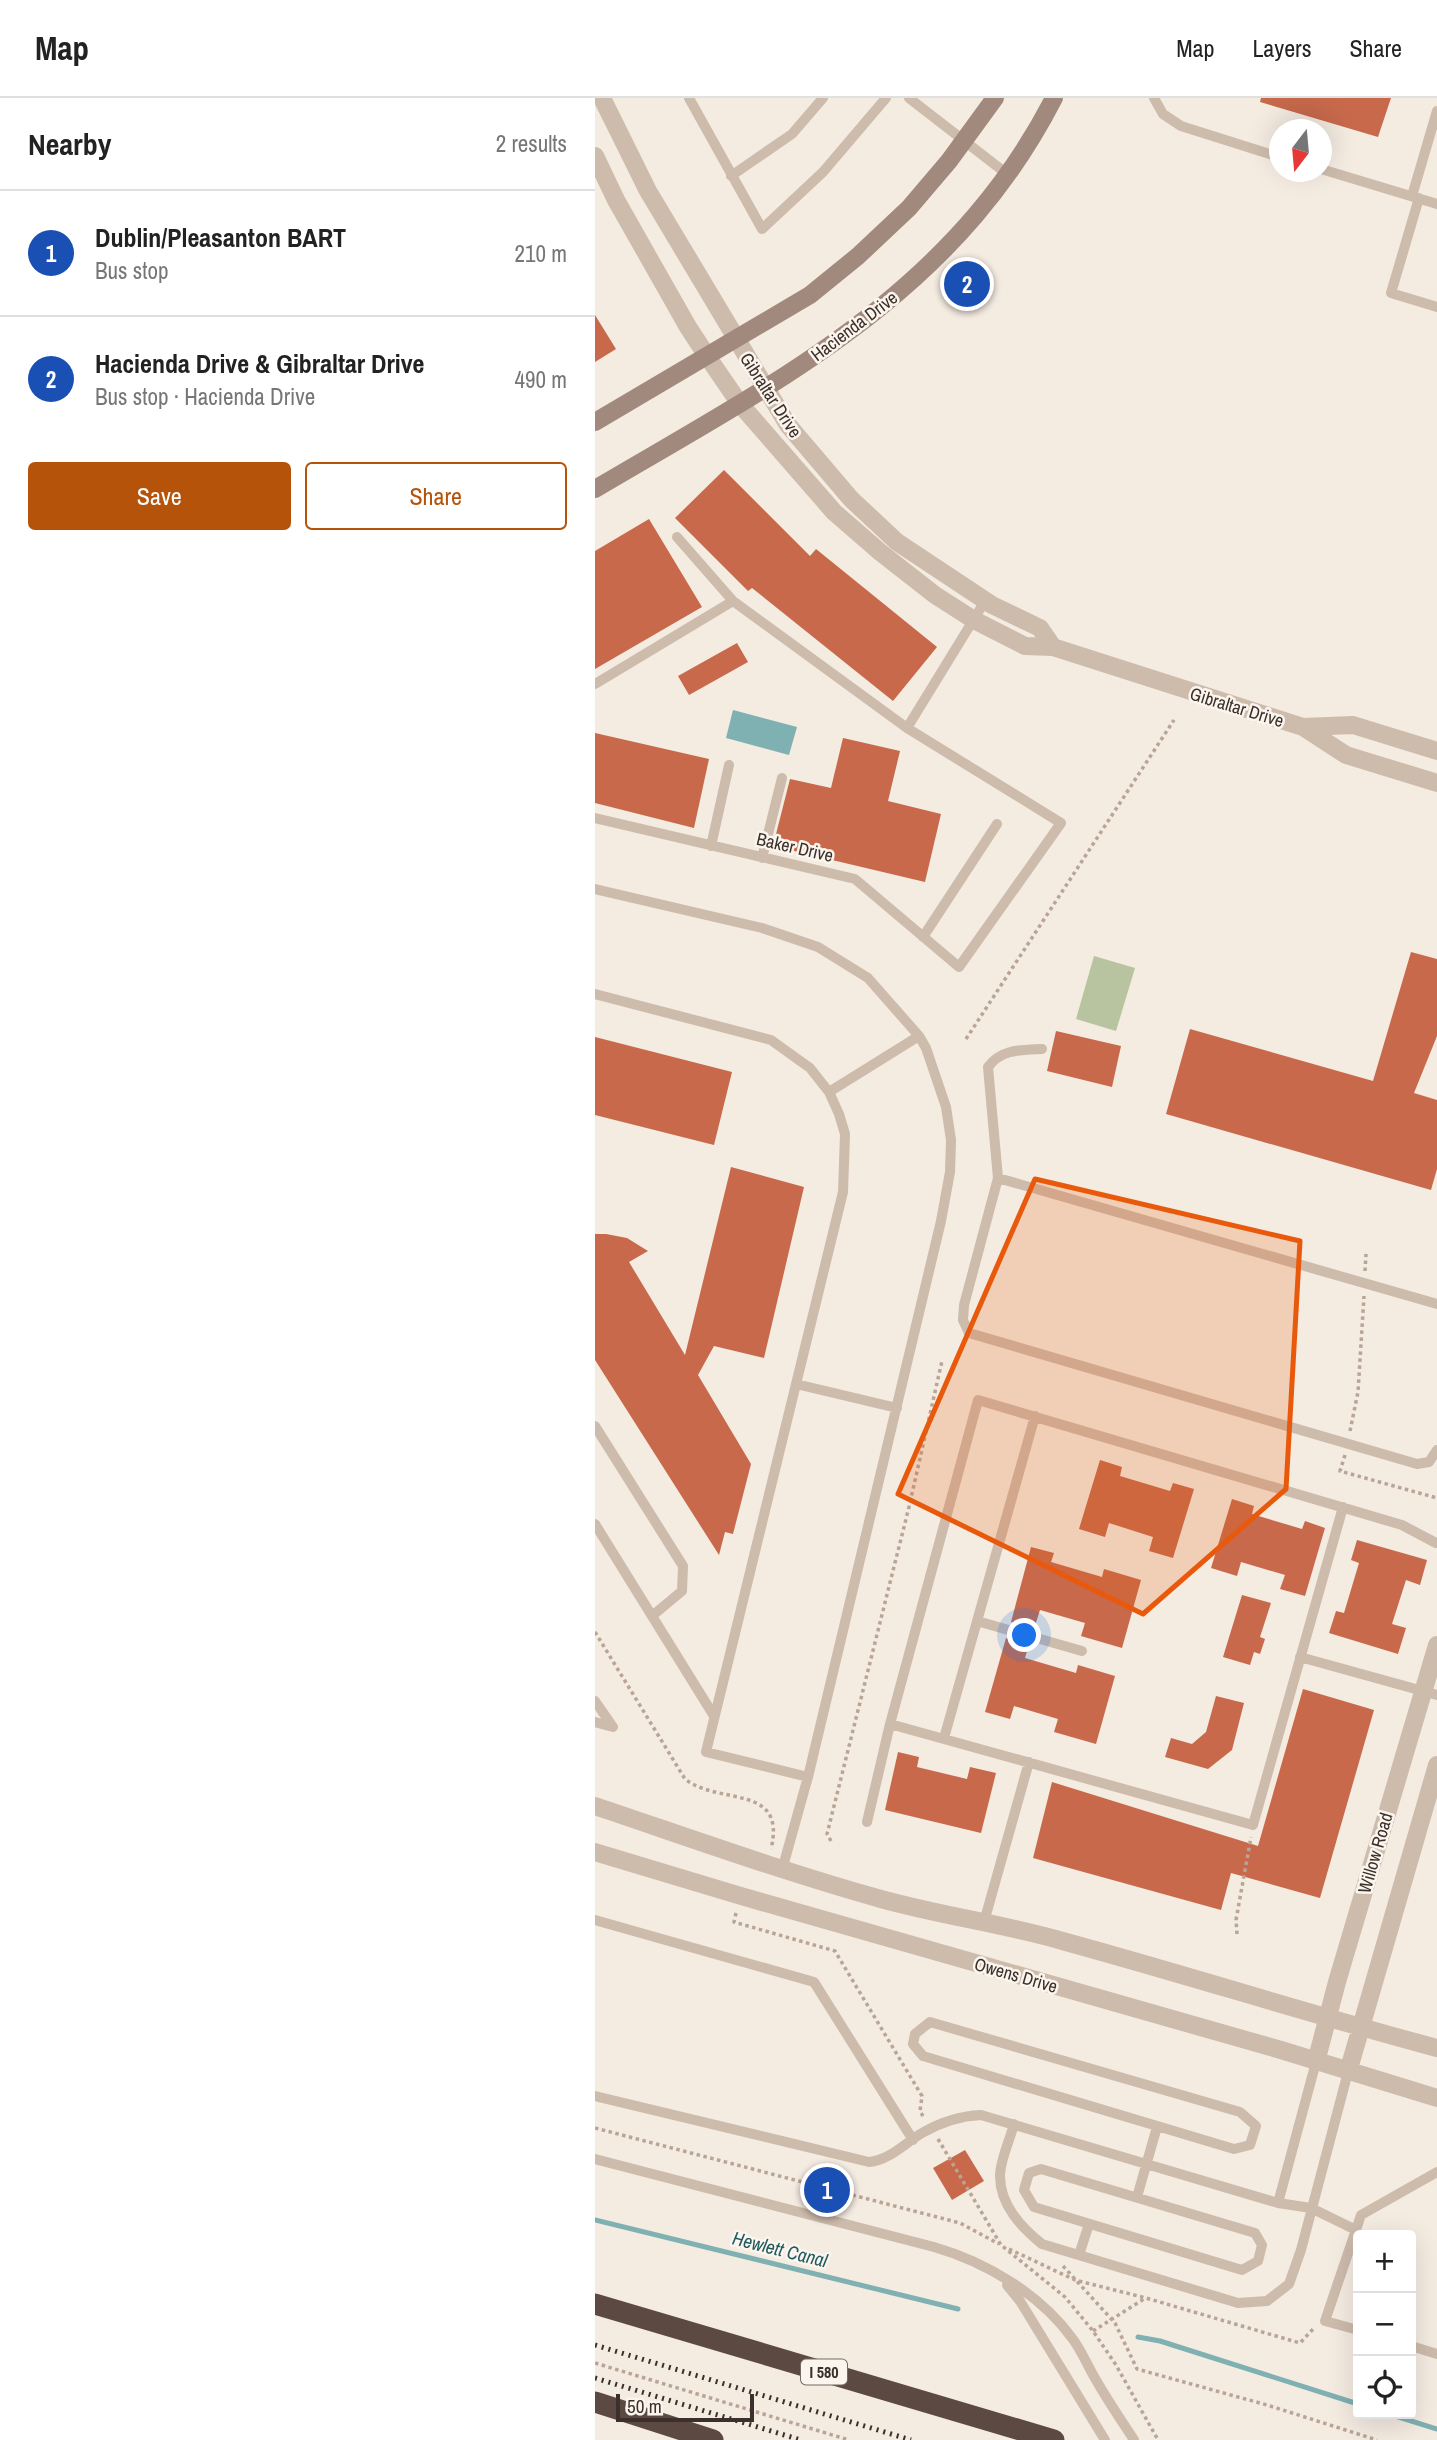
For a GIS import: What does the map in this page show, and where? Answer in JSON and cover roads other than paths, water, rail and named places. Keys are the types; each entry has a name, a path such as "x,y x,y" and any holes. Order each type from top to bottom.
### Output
{"highway":[{"name":"I 580","path":"595,2304 1053,2440"},
{"path":"595,2402 713,2440"}],"main road":[{"path":"595,422 810,295 858,256 909,208 995,98"},
{"name":"Hacienda Drive","path":"595,489 765,388 865,321 911,283 957,238 1007,174 1041,122 1053,98"}],"street":[{"name":"Gibraltar Drive","path":"602,98 648,191 787,425 851,499 897,542 985,601 1041,628 1053,647"},
{"name":"Gibraltar Drive","path":"595,156 616,200 688,327 740,404 834,512 936,596 974,620 1025,646 1053,647 1303,727 1346,755 1437,783"},
{"name":"Gibraltar Drive","path":"1303,727 1353,725 1437,751"},
{"name":"Willow Road","path":"1316,2062 1429,1693 1437,1645"},
{"name":"Willow Road","path":"1348,2072 1437,1765"},
{"path":"595,1805 774,1867 883,1899 1066,1941 1327,2019 1437,2048"},
{"name":"Owens Drive","path":"595,1852 1437,2098"}],"lane":[{"path":"689,98 762,229 823,172 886,98"},
{"path":"731,176 792,134 823,98"},
{"path":"909,98 1007,174"},
{"path":"1154,98 1163,114 1181,126 1269,154"},
{"path":"1437,111 1391,293 1437,307"},
{"path":"1332,172 1437,204"},
{"path":"677,537 733,601 907,728 985,601"},
{"path":"595,684 733,601"},
{"name":"Baker Drive","path":"595,818 855,879 959,967 1061,823 907,728"},
{"path":"711,846 729,765"},
{"path":"762,858 782,778"},
{"path":"923,937 997,824"},
{"path":"595,888 762,929 818,947 868,978 919,1036 926,1048 946,1107 951,1140 950,1172 897,1408 808,1777 774,1867"},
{"path":"595,994 771,1040 810,1068 829,1092 845,1135 843,1192 706,1752 808,1777"},
{"path":"829,1092 919,1036"},
{"path":"1042,1049 1010,1051 994,1059 988,1067 998,1178 964,1305 963,1320 969,1333 1417,1464 1429,1462 1437,1450"},
{"path":"998,1178 1437,1304"},
{"path":"796,1384 897,1408"},
{"path":"867,1822 890,1724 978,1399 1402,1525 1436,1543"},
{"path":"944,1738 1035,1416"},
{"path":"595,1426 683,1566 682,1591 652,1616"},
{"path":"890,1724 1253,1825 1343,1507"},
{"path":"595,1524 714,1717"},
{"path":"977,1620 1082,1651"},
{"path":"1300,1657 1429,1693"},
{"path":"595,1701 613,1727 595,1722"},
{"path":"984,1922 1029,1762"},
{"path":"595,1920 814,1982 913,2140"},
{"path":"930,2022 1240,2112 1256,2126 1250,2145 1234,2149 1157,2127 923,2056 913,2044 915,2035 930,2022"},
{"path":"1277,2203 1316,2062"},
{"path":"1014,2124 1000,2175 1003,2198 1023,2229 1042,2244 1237,2303 1267,2301 1289,2284 1348,2072"},
{"path":"595,2096 869,2162 886,2157 952,2119 981,2115 1277,2203 1311,2208 1356,2230 1361,2215 1437,2172"},
{"path":"1137,2197 1157,2127"},
{"path":"595,2159 935,2247 959,2254 984,2266 1031,2297 1055,2317 1134,2440"},
{"path":"1041,2169 1255,2233 1262,2245 1258,2261 1243,2270 1089,2224 1034,2207 1024,2190 1029,2173 1041,2169"},
{"path":"1079,2255 1089,2224"},
{"path":"1353,2239 1325,2321 1353,2329"},
{"path":"1001,2277 1020,2301 1105,2440"},
{"path":"1416,2348 1437,2354"}],"water":[{"path":"733,710 797,727 789,755 726,738"}],"waterway":[{"name":"Hewlett Canal","path":"595,2220 958,2309"},
{"name":"Hewlett Canal","path":"1138,2337 1160,2341 1353,2402"},
{"name":"Hewlett Canal","path":"1405,2419 1437,2429"}],"railway":[{"path":"595,2345 911,2440"},
{"path":"595,2378 801,2440"}],"place":[{"name":"Hacienda Drive & Gibraltar Drive","path":"967,284"},
{"name":"Dublin/Pleasanton BART","path":"827,2190"}]}
